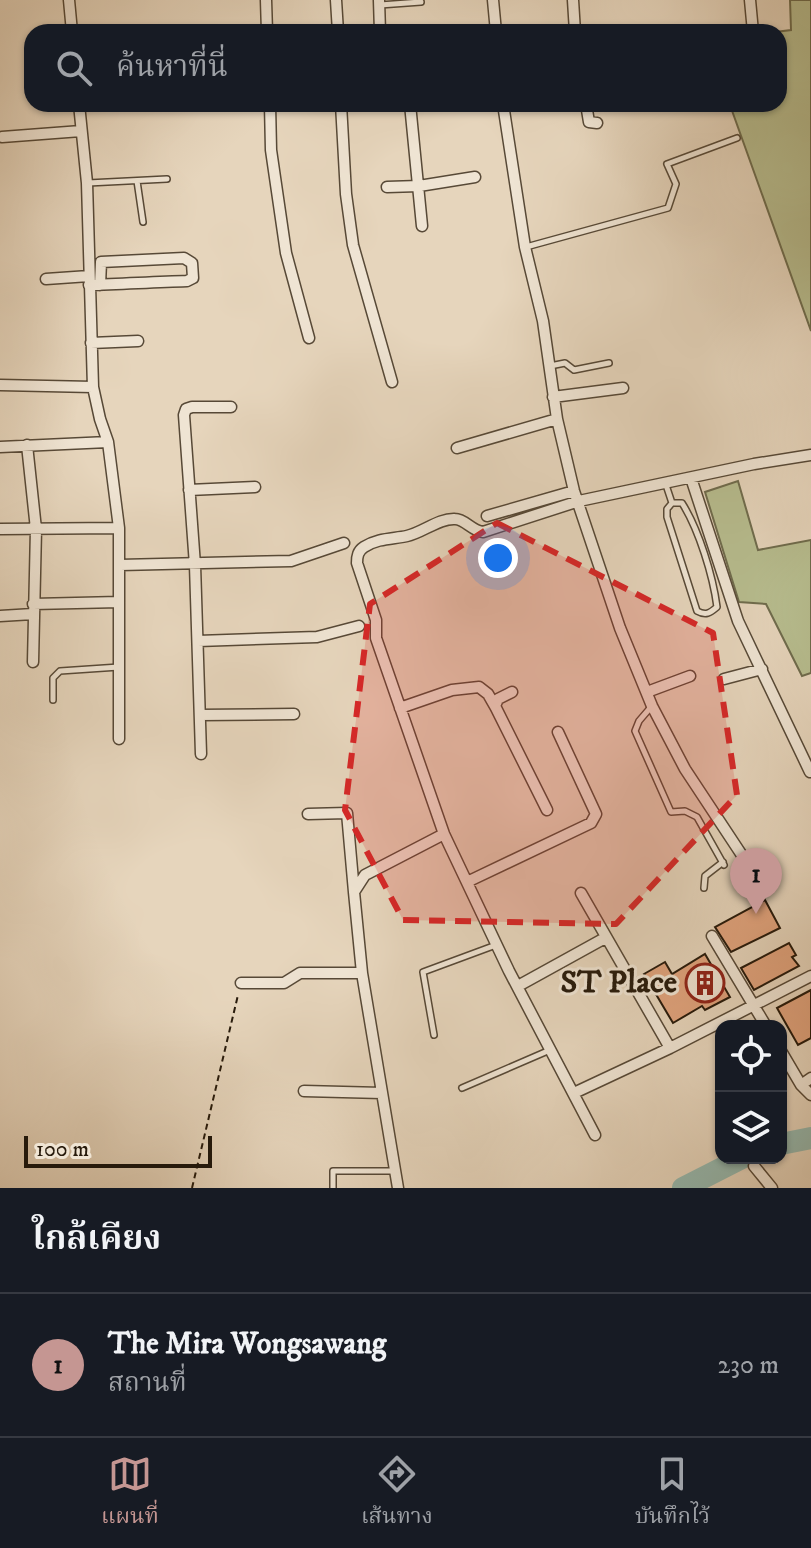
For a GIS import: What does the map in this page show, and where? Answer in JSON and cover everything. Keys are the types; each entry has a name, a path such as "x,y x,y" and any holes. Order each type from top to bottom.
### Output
{"street":[{"path":"69,0 71,24"},
{"path":"266,0 267,24"},
{"path":"336,0 338,24"},
{"path":"493,0 495,24"},
{"path":"573,0 574,24"},
{"path":"750,0 752,24"},
{"path":"379,2 380,24"},
{"path":"80,112 92,282 93,387 108,442 119,528 119,739"},
{"path":"270,112 271,150 286,253 309,338"},
{"path":"341,112 346,194 353,245 392,382"},
{"path":"411,112 422,226"},
{"path":"504,112 525,247 543,321 557,419 577,496 620,628 652,706 685,769 755,875"},
{"path":"587,112 589,122 597,123"},
{"path":"2,137 81,131"},
{"path":"387,187 419,186 475,177"},
{"path":"46,279 92,282 146,283 187,281 193,278 192,263 184,258 101,262 92,282"},
{"path":"144,260 146,283"},
{"path":"91,343 138,341"},
{"path":"0,385 93,387"},
{"path":"553,397 623,388"},
{"path":"201,754 195,565 184,415 186,409 231,407"},
{"path":"457,448 557,419"},
{"path":"0,447 108,442"},
{"path":"27,445 36,529 33,662"},
{"path":"487,516 577,496 666,485 811,455"},
{"path":"691,478 738,621 810,772"},
{"path":"189,490 255,487"},
{"path":"577,496 483,532 476,531 461,520 450,519 407,536 392,536 362,548 357,555 357,563 376,620 376,638 444,834 595,1135"},
{"path":"0,529 119,528"},
{"path":"120,565 291,561 344,543"},
{"path":"0,616 33,609 119,602"},
{"path":"198,641 317,637 359,626"},
{"path":"724,679 762,669"},
{"path":"647,692 690,676"},
{"path":"400,708 452,690 479,687 488,694 496,708 547,810"},
{"path":"496,708 498,699 512,692"},
{"path":"200,715 294,714"},
{"path":"467,882 591,823 596,814 558,732"},
{"path":"308,814 347,813 362,973 398,1188"},
{"path":"354,892 365,875 444,834"},
{"path":"581,893 670,1048"},
{"path":"712,936 762,1020"},
{"path":"518,986 605,938"},
{"path":"241,983 284,983 300,973 362,973"},
{"path":"574,1093 811,976"},
{"path":"787,1061 811,1095"},
{"path":"801,1085 811,1078"},
{"path":"304,1091 382,1093"},
{"path":"754,1166 772,1188"}],"lane":[{"path":"379,2 421,2"},
{"path":"525,247 668,208 676,184 667,164 737,138"},
{"path":"87,183 167,179"},
{"path":"137,181 143,222"},
{"path":"549,366 565,363 574,370 609,363"},
{"path":"666,485 672,503"},
{"path":"672,503 682,503 693,523 715,593 717,607 704,615 697,611 667,517 667,509 672,503"},
{"path":"53,700 53,678 60,671 119,667"},
{"path":"652,706 635,731 651,771 671,812 685,811 697,817 723,864 705,876 704,888"},
{"path":"434,1035 423,972 497,945"},
{"path":"462,1088 551,1049"},
{"path":"333,1188 333,1171 395,1171"}],"path":[{"path":"192,1188 241,983"}],"highlighted area":[{"path":"497,523 713,633 737,795 616,924 403,920 345,810 370,604"}],"green space":[{"path":"790,0 811,0 811,331 733,112 787,112 787,30 791,30"},
{"path":"738,481 758,550 811,540 811,673 802,676 766,604 739,602 705,492"}],"building":[{"path":"765,900 780,928 731,952 715,927"},
{"path":"789,943 796,955 792,957 799,966 754,990 741,968"},
{"path":"705,954 730,997 705,1010 702,1006 673,1023 644,974 665,962 672,974"},
{"path":"811,990 811,1038 798,1045 787,1020 784,1020 777,1008"}],"waterway":[{"path":"787,1143 811,1138"},
{"path":"683,1188 730,1164"}],"place":[{"name":"The Mira Wongsawang","path":"756,914"},
{"name":"ST Place","path":"705,983"}]}
